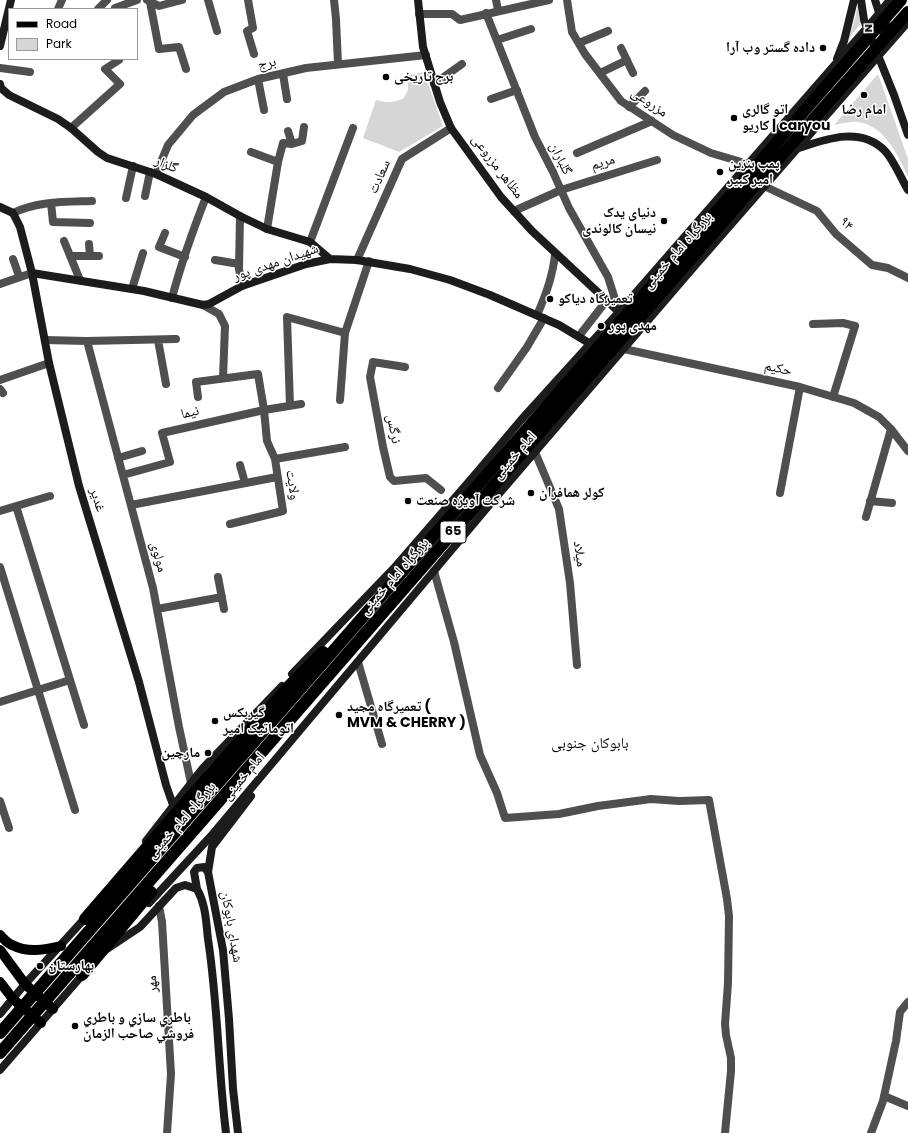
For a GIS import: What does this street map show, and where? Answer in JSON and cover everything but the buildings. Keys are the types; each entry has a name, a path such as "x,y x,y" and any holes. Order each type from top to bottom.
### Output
{"highway":[{"name":"بزرگراه امام خمینی","path":"0,1053 396,588 901,0"},
{"name":"بزرگراه امام خمینی","path":"0,1033 908,12"},
{"path":"85,919 290,685 396,588"},
{"path":"82,975 396,588"}],"main road":[{"name":"مظاهر مزروعی","path":"418,0 423,47 440,102 451,128 501,197 532,232 608,300 619,312"},
{"path":"834,65 844,41 854,0"},
{"path":"861,0 864,20 894,95 908,135"},
{"path":"875,0 883,25 884,37 879,57"},
{"name":"امام خمینی","path":"0,1014 85,919 203,768 394,568 521,420 589,343 619,312 890,0"},
{"path":"904,0 908,12"},
{"path":"0,46 8,9"},
{"name":"امام خمینی","path":"0,1070 82,975 211,836 535,452 764,186 879,57 908,22"},
{"name":"گلزار","path":"0,84 9,95 58,119 72,128 98,152 107,158 153,173 206,197 240,216 267,228 310,242 330,259"},
{"path":"798,148 829,138 856,136 874,142 886,152 908,190"},
{"path":"0,207 13,213"},
{"name":"غدیر","path":"13,213 20,226 32,273 49,363 79,486 139,682 166,785 173,805"},
{"name":"شهیدان مهدی پور","path":"203,305 209,304 242,286 306,264 330,259 357,260 410,269 450,280 490,295 540,317 579,336 589,343"},
{"path":"32,273 132,289 203,305"},
{"path":"484,464 508,484"},
{"name":"شهدای بابوکان","path":"238,1133 233,1089 223,950 208,872 212,847 284,749"},
{"path":"197,890 194,872 197,868 204,867 208,872"},
{"name":"شهدای بابوکان","path":"103,952 140,927 176,888 185,886 197,890 202,898 206,917 206,926 213,969 218,1014 221,1094 226,1133"},
{"path":"0,935 10,945 25,949 43,950 61,946"},
{"path":"0,950 26,984 53,1009"},
{"path":"0,982 13,998 41,1023"}],"street":[{"path":"99,8 107,0"},
{"path":"115,8 137,0"},
{"path":"148,1 159,6 180,0"},
{"path":"208,0 217,31"},
{"path":"248,0 254,28 247,31 254,54"},
{"path":"334,0 338,64"},
{"path":"496,0 498,10"},
{"path":"419,14 452,14 460,20 498,10 549,0"},
{"name":"مزروعی","path":"567,0 572,32 585,54 621,102 673,134 711,153 748,164"},
{"path":"148,1 158,49 179,47 186,69"},
{"name":"گلباران","path":"486,13 535,137 569,208 608,277 619,312"},
{"path":"497,40 531,29"},
{"path":"578,43 608,31"},
{"path":"621,48 633,73"},
{"name":"برج","path":"145,196 153,173 168,145 193,115 224,92 258,79 306,68 426,55"},
{"path":"72,128 120,84 106,69 119,60"},
{"path":"600,73 627,60"},
{"path":"434,84 462,64"},
{"path":"0,68 30,72"},
{"path":"283,74 287,99"},
{"path":"258,79 264,110"},
{"path":"491,99 517,90"},
{"path":"629,106 645,91"},
{"path":"577,153 652,121"},
{"path":"267,228 278,162 283,143 292,144 302,141 304,128"},
{"path":"310,242 353,128"},
{"name":"سعادت","path":"357,260 402,159 451,128"},
{"path":"288,131 292,144"},
{"path":"251,152 278,162"},
{"name":"مریم","path":"514,211 561,190 656,160"},
{"path":"126,198 134,166"},
{"name":"۹۴","path":"764,186 817,211 836,234 872,266 888,268 908,278"},
{"path":"172,298 194,228 206,197"},
{"path":"13,213 26,207 51,203 92,202"},
{"path":"51,203 53,222 90,223"},
{"path":"240,216 239,264 242,286"},
{"path":"164,233 159,247 185,257"},
{"path":"64,241 80,280"},
{"path":"89,244 90,256"},
{"path":"132,289 143,253"},
{"path":"498,388 527,347 540,317 554,269 555,254"},
{"path":"70,256 99,256"},
{"path":"13,259 19,276"},
{"path":"215,260 239,264"},
{"path":"340,400 345,333 369,262"},
{"path":"0,284 19,276 32,273"},
{"path":"579,336 608,300"},
{"path":"198,397 196,382 223,378 225,326 219,314 203,305"},
{"path":"290,406 287,318 345,333"},
{"path":"813,324 843,323 855,326 833,397"},
{"path":"45,340 87,341 176,339"},
{"path":"158,340 166,384"},
{"name":"مولوی","path":"87,341 153,588 191,783"},
{"name":"حکیم","path":"624,349 800,387 854,403 879,417 891,429 908,451"},
{"name":"نرگس","path":"405,367 373,362 370,377 390,478 394,481 426,478 441,490"},
{"path":"0,380 49,363"},
{"name":"ولایت","path":"223,378 258,374 264,410 266,441 275,459 283,511 230,524"},
{"path":"780,493 800,387"},
{"name":"نیما","path":"123,475 170,462 162,433 264,410 302,404"},
{"path":"866,517 891,429"},
{"path":"275,459 345,447"},
{"path":"118,458 142,450"},
{"name":"میلاد","path":"535,452 559,509 570,583 577,665"},
{"path":"240,465 245,483"},
{"path":"131,505 277,477"},
{"path":"0,511 50,496"},
{"path":"870,501 892,503"},
{"path":"16,506 84,725"},
{"path":"0,567 75,810"},
{"path":"434,571 454,642 480,755 497,793 505,818 559,814 598,806 651,799 678,801 709,800 729,916 728,984 725,1024 731,1058 731,1071 726,1133"},
{"path":"218,577 224,609"},
{"path":"157,609 222,597"},
{"path":"358,662 382,744"},
{"path":"0,702 70,680"},
{"path":"0,801 9,828"},
{"name":"مهر","path":"159,906 162,922 171,1074 168,1133"},
{"path":"871,1133 884,1096 896,1041 900,1012 908,1002"},
{"path":"884,1096 908,1106"}],"green space":[{"path":"858,4 860,24 848,40 855,18"},
{"path":"424,72 443,126 399,152 363,138 376,100 390,102 404,98 408,90 408,75"},
{"path":"878,74 908,159 908,177 895,151 883,135 876,129 858,122 834,125"}],"place":[{"name":"داده گستر وب آرا","path":"823,48"},
{"name":"برج تاریخی","path":"386,77"},
{"name":"امام رضا","path":"864,95"},
{"name":"اتو گالری کاریو | caryou","path":"734,118"},
{"name":"پمپ بنزین امیر کبیر","path":"720,172"},
{"name":"دنیای یدک نیسان کالوندی","path":"664,221"},
{"name":"تعمیرگاه دیاکو","path":"550,299"},
{"name":"مهدی پور","path":"601,326"},
{"name":"کولر همافران","path":"531,493"},
{"name":"شرکت آویژه صنعت","path":"408,501"},
{"name":"تعمیرگاه مجید ( MVM & CHERRY )","path":"339,715"},
{"name":"گیربکس اتوماتیک امیر","path":"215,721"},
{"name":"مارچین","path":"208,753"},
{"name":"بهارستان","path":"40,966"},
{"name":"باطري سازي و باطري فروشي صاحب الزمان","path":"75,1026"}],"district":[{"name":"بابوکان جنوبی","path":"590,744"}]}
